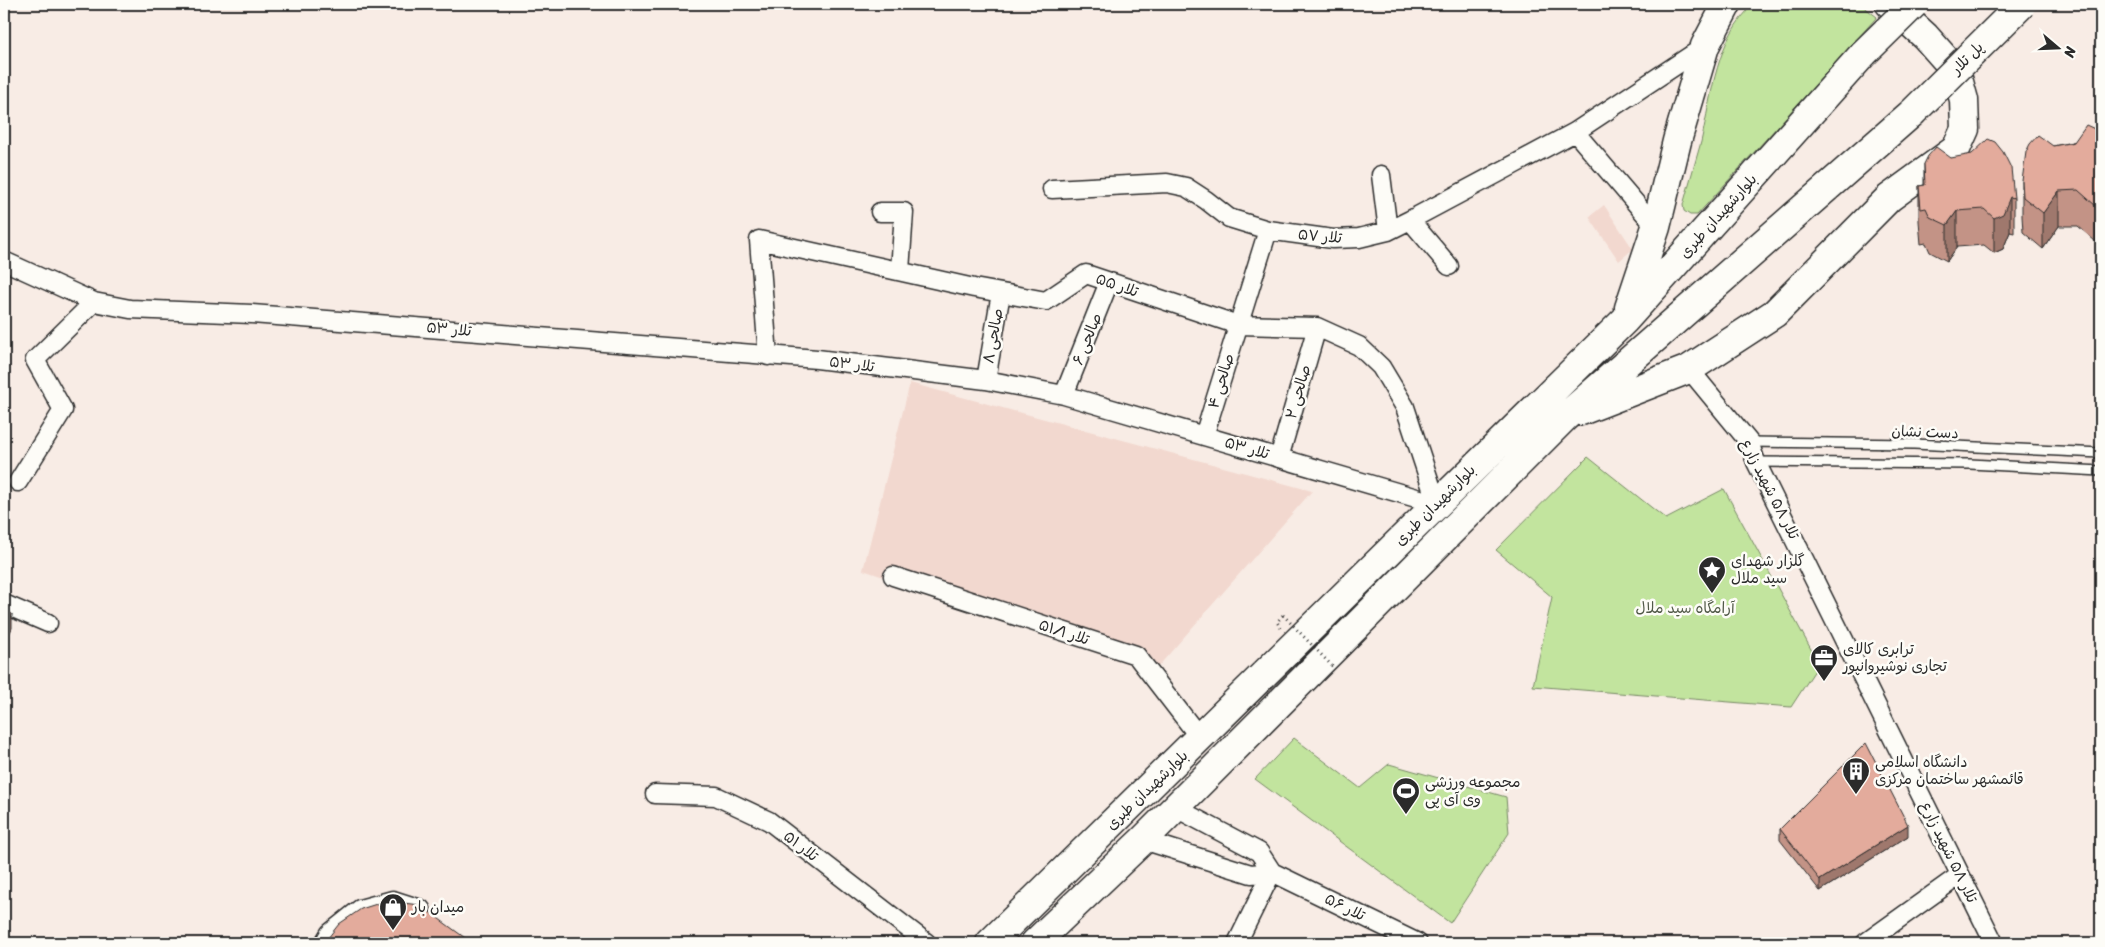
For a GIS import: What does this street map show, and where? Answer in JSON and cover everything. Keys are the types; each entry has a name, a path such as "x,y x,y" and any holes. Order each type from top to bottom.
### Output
{"highway":[{"path":"1625,320 1656,227 1677,141 1705,46 1727,4"},
{"path":"1564,418 1689,368 1774,314 1888,198 1956,149 1965,129 1964,100 1956,71 1925,36 1890,4"},
{"name":"بلوارشهیدان طبری","path":"990,943 1625,320 1864,52 1914,4"},
{"name":"پل تلار","path":"1912,113 2022,4"},
{"name":"بلوارشهیدان طبری","path":"1035,943 1176,808 1564,418 1912,113"}],"street":[{"name":"تلار ۵۷","path":"1052,190 1166,183 1186,187 1229,218 1268,230 1333,239 1359,238 1388,231 1575,132 1705,46"},
{"path":"1575,132 1656,227"},
{"path":"1381,176 1388,231"},
{"path":"880,212 904,212 900,271"},
{"path":"1410,220 1449,266"},
{"name":"صالحی ۴","path":"1204,436 1268,230"},
{"name":"تلار ۵۵","path":"768,356 759,240 1001,293 1046,301 1086,274 1238,325 1317,327 1359,346 1381,367 1405,407 1436,504"},
{"name":"تلار ۵۳","path":"4,261 94,302 130,309 252,314 817,359 986,380 1064,395 1436,504"},
{"name":"صالحی ۶","path":"1064,395 1109,282"},
{"name":"صالحی ۸","path":"986,380 1001,293"},
{"path":"18,482 63,410 35,360 94,302"},
{"name":"صالحی ۲","path":"1279,458 1317,327"},
{"name":"تلار ۵۸ شهید زارع","path":"1689,368 1749,442 1756,462 1994,943"},
{"name":"تلار ۵۱/۱","path":"893,576 1136,655 1200,738"},
{"path":"4,604 48,623"},
{"name":"تلار ۵۱","path":"655,794 716,796 769,821 927,943"},
{"path":"1176,808 1259,852 1272,872"},
{"path":"1143,840 1251,874 1272,872"},
{"path":"1237,943 1272,872"},
{"name":"تلار ۵۶","path":"1272,872 1417,943"},
{"path":"1865,943 1960,875"},
{"path":"324,943 330,933 360,908 393,900 426,911 433,916"}],"lane":[{"name":"دست نشان","path":"1749,442 1914,444 2101,453"},
{"path":"1756,462 1970,464 2101,471"}],"path":[{"path":"1276,622 1283,615 1333,668"}],"shaded area":[{"path":"1604,205 1633,249 1619,261 1589,217"},
{"path":"910,383 1312,491 1156,669 863,570"}],"green space":[{"path":"1754,4 1860,4 1877,17 1697,215 1690,215 1684,211 1683,205 1701,142 1717,68 1731,33"},
{"name":"آرامگاه سید ملال","path":"1588,457 1666,519 1724,489 1819,664 1791,707 1533,686 1552,597 1496,550"},
{"name":"مجموعه ورزشی وی آی پی","path":"1294,738 1360,788 1389,764 1506,797 1509,833 1450,923 1255,779"}],"building":[{"path":"2086,125 2097,130 2101,136 2101,197 2096,206 2078,190 2059,191 2043,213 2023,197 2022,181 2026,152 2038,135 2053,146 2074,142"},
{"path":"1988,139 1995,142 2003,152 2011,168 2014,198 2010,197 2003,214 1994,218 1984,209 1957,211 1947,225 1930,217 1926,208 1921,209 1919,186 1925,185 1924,164 1928,156 1936,147 1951,158 1972,154"},
{"path":"4,609 12,614 4,631"},
{"name":"دانشگاه اسلامی قائمشهر ساختمان مرکزی","path":"1866,743 1908,825 1820,880 1780,829"},
{"path":"386,901 420,905 472,943 324,943 339,924 361,909"}],"place":[{"name":"گلزار شهدای سید ملال","path":"1712,594"},
{"name":"ترابری کالای تجاری نوشیروانپور","path":"1824,682"},
{"name":"دانشگاه اسلامی قائمشهر ساختمان مرکزی","path":"1856,795"},
{"name":"مجموعه ورزشی وی آی پی","path":"1406,815"},
{"name":"میدان بار","path":"393,931"}]}
